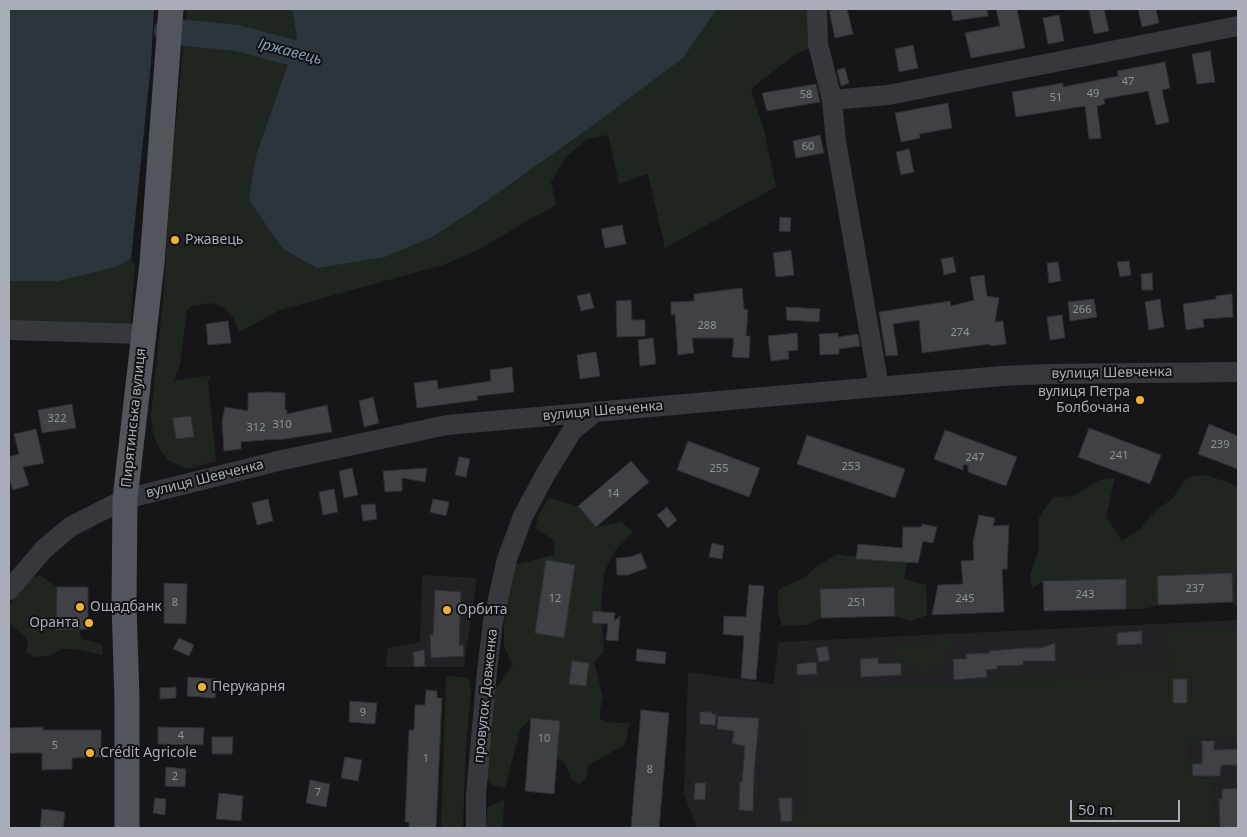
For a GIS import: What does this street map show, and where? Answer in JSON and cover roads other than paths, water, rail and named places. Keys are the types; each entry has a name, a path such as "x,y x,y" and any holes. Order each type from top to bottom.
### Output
{"main road":[{"name":"Пирятинська вулиця","path":"127,828 127,698 124,605 125,499 152,262 171,9"}],"street":[{"path":"817,9 818,44 832,100 836,141 878,387"},
{"path":"832,100 888,95 1238,26"},
{"path":"9,330 143,334"},
{"name":"вулиця Шевченка","path":"9,590 44,549 70,527 125,499 278,461 447,426 1002,376 1238,372"},
{"name":"провулок Довженка","path":"476,828 476,794 487,671 494,622 507,560 523,516 572,431 596,412"}],"waterway":[{"name":"Іржавець","path":"167,31 237,38 327,62"}],"place":[{"name":"Ржавець","path":"175,240"},
{"name":"вулиця Петра Болбочана","path":"1140,400"},
{"name":"Ощадбанк","path":"80,607"},
{"name":"Орбита","path":"447,610"},
{"name":"Оранта","path":"89,623"},
{"name":"Перукарня","path":"202,687"},
{"name":"Crédit Agricole","path":"90,753"}]}
